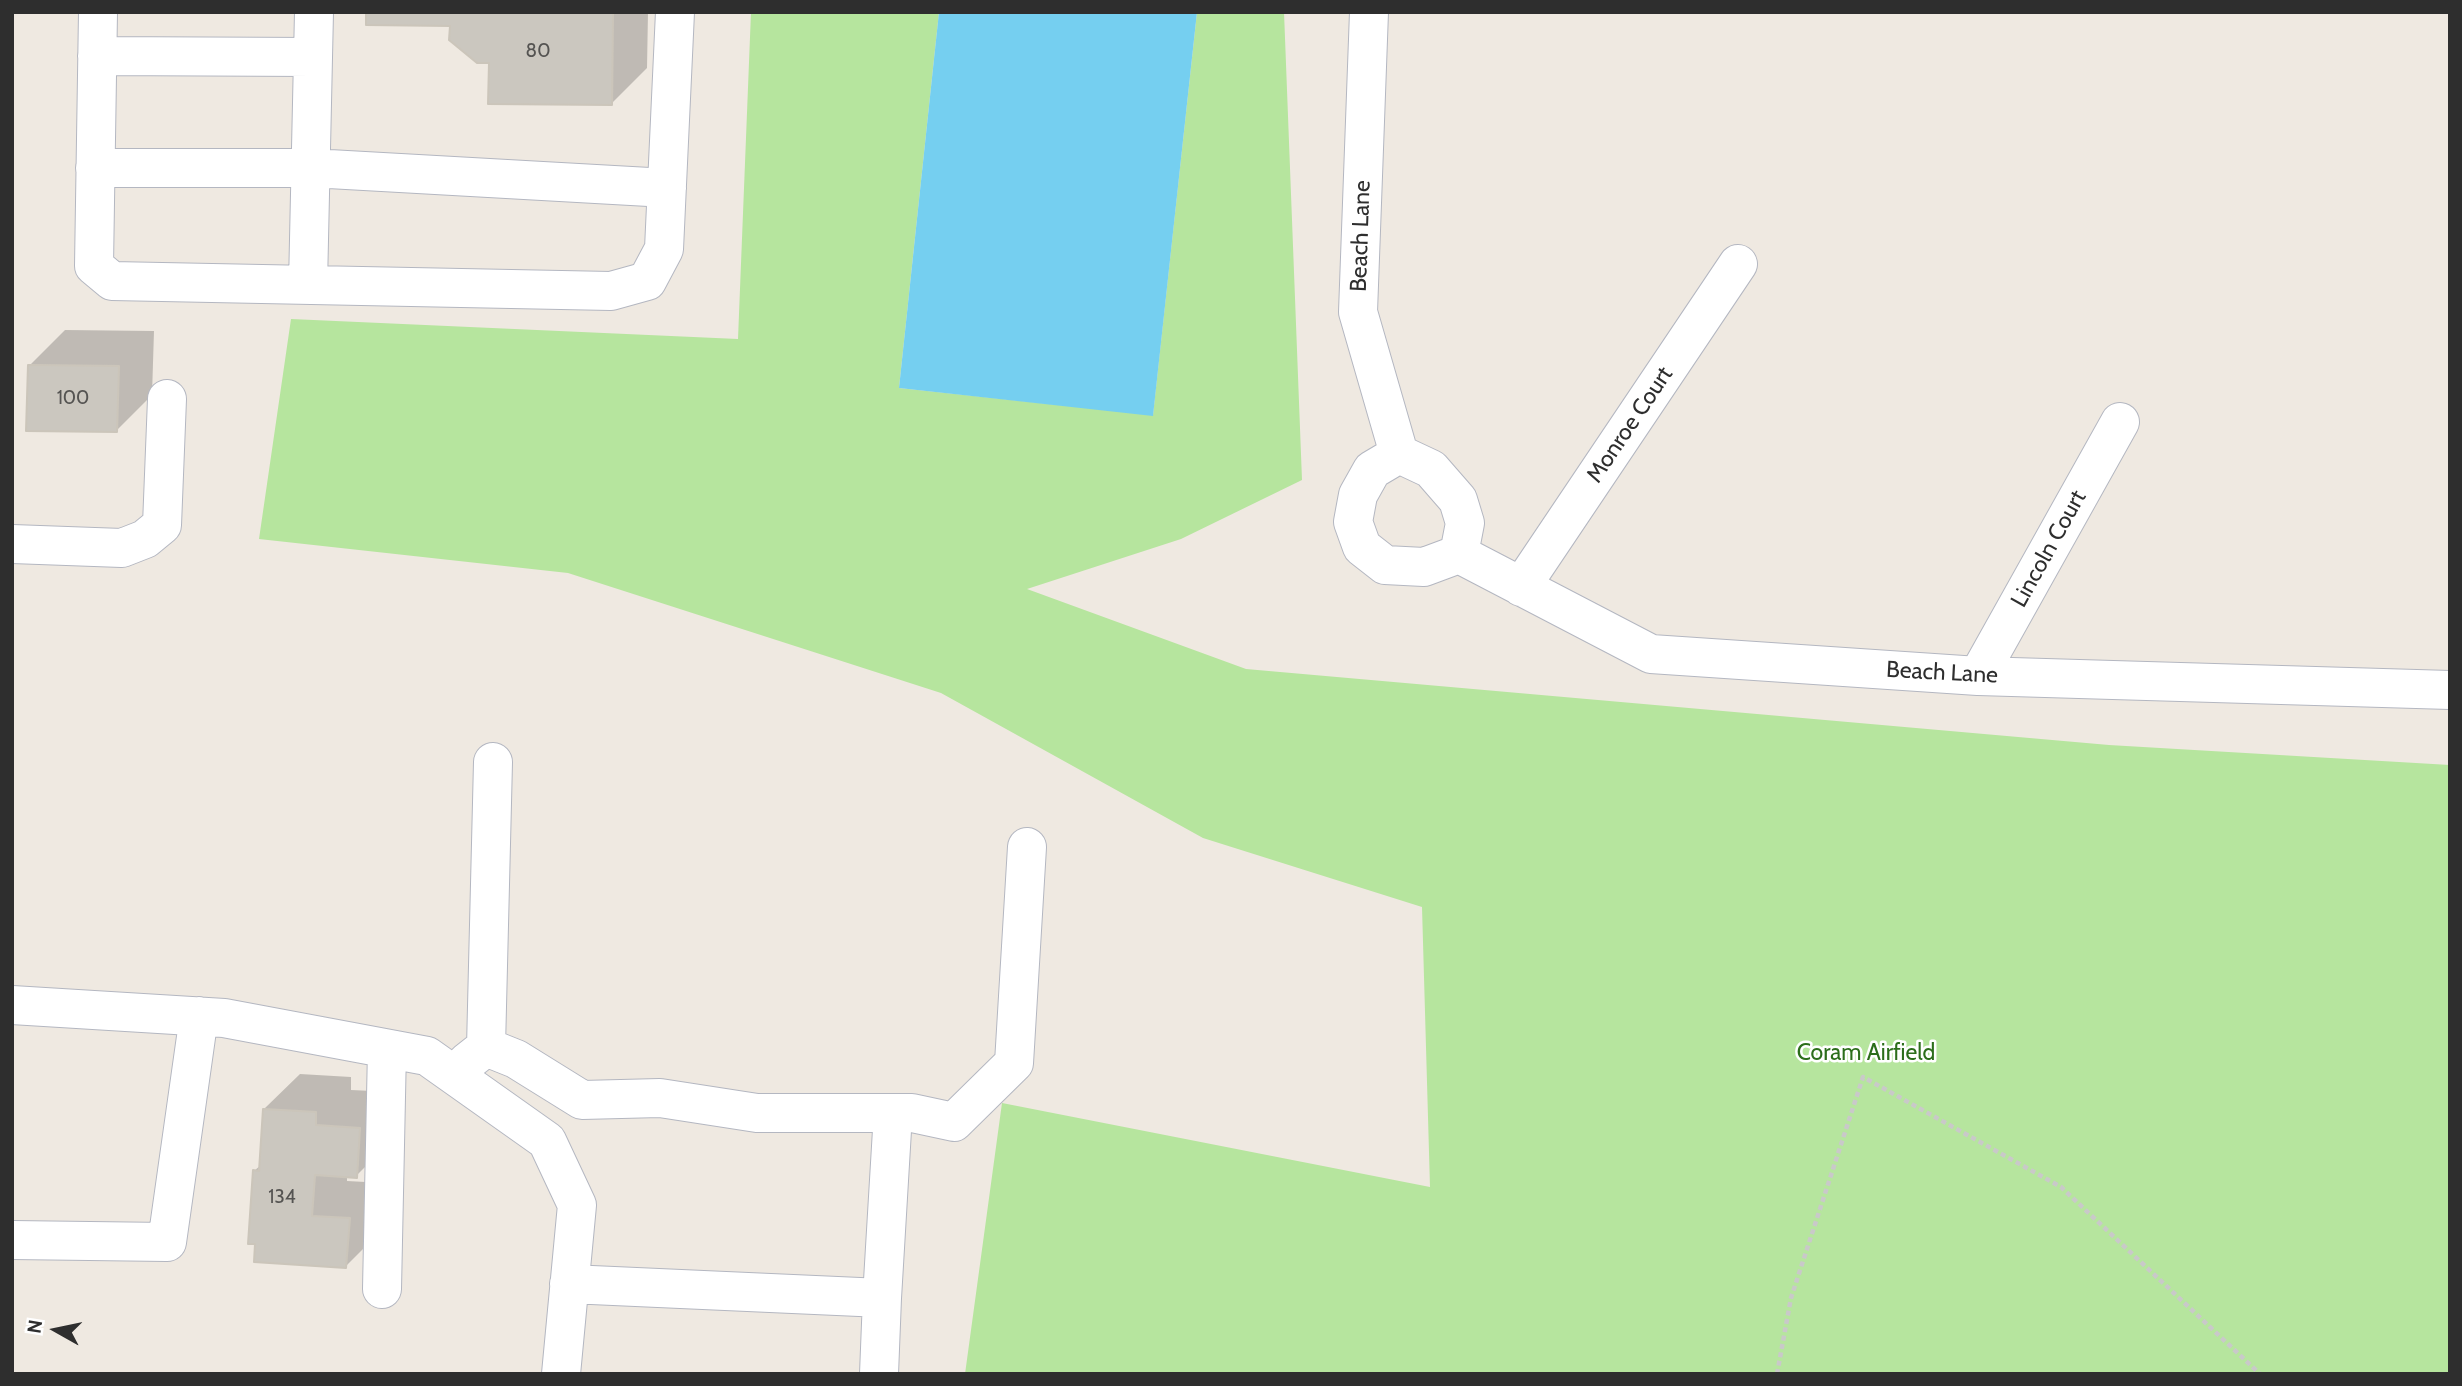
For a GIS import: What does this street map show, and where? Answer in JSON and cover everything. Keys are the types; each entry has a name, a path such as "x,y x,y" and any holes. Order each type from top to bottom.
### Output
{"street":[{"path":"98,12 94,266 112,281 611,291 647,281 664,248 675,12"},
{"path":"308,285 314,12"},
{"name":"Beach Lane","path":"1368,12 1358,312 1399,454"},
{"path":"97,56 313,57"},
{"path":"95,168 311,168 667,188"},
{"name":"Monroe Court","path":"1521,587 1738,264"},
{"path":"12,544 122,548 145,539 162,525 167,399"},
{"name":"Lincoln Court","path":"1978,676 2120,422"},
{"path":"1399,454 1431,469 1458,500 1465,523 1459,554 1424,567 1385,565 1362,547 1353,522 1358,495 1372,470 1399,454"},
{"name":"Beach Lane","path":"1459,554 1651,654 1978,676 2450,690"},
{"path":"486,1047 492,762"},
{"path":"486,1047 516,1059 582,1100 660,1098 757,1113 912,1113 954,1122 1014,1063 1027,847"},
{"path":"12,1005 212,1017 427,1056 547,1141 577,1205 562,1374"},
{"path":"12,1240 167,1242 212,1017"},
{"path":"452,1074 486,1047"},
{"path":"383,1289 387,1049"},
{"path":"879,1374 893,1113"},
{"path":"569,1284 882,1298"}],"path":[{"path":"1777,1374 1791,1298 1863,1077 2061,1187 2260,1374"}],"green space":[{"name":"Coram Airfield","path":"751,12 939,12 899,388 1153,415 1197,12 1284,12 1302,480 1181,539 1027,589 1246,669 2109,745 2450,765 2450,1374 965,1374 1002,1103 1430,1187 1422,907 1203,838 941,693 568,573 259,539 291,319 738,339"}],"water":[{"path":"939,12 1197,12 1153,416 899,388"}],"building":[{"path":"366,12 613,12 612,105 488,104 489,63 477,63 449,40 450,26 366,25"},
{"path":"28,365 119,366 117,432 26,431"},
{"path":"263,1109 316,1112 316,1125 360,1128 357,1178 315,1175 312,1216 350,1218 346,1268 254,1262 255,1244 248,1244 253,1170 259,1171"}]}
